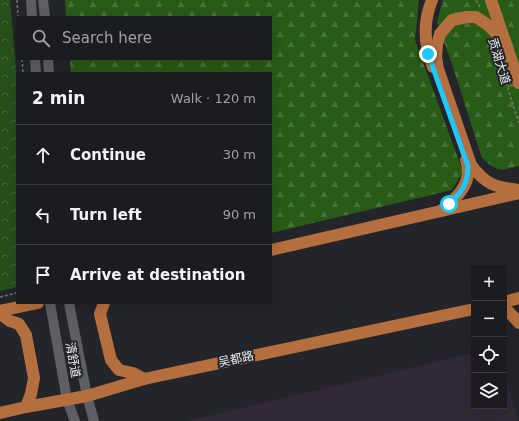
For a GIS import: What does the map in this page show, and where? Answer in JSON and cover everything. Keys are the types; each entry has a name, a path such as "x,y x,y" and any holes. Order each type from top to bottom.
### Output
{"main road":[{"path":"432,0 427,17 426,30 428,54 468,166 468,177 464,187 457,197 438,213"},
{"name":"贡湖大道","path":"491,0 500,45 519,83"},
{"path":"500,45 488,25 476,17 467,17 452,20 440,34 436,44 436,57 438,69 471,165 480,176 491,184 502,188 519,190"},
{"path":"272,250 519,194"},
{"path":"507,301 519,298"},
{"path":"0,312 34,304"},
{"path":"104,304 100,314 111,360 119,370 133,372 144,379"},
{"name":"吴都路","path":"0,413 86,396 144,379 471,310"},
{"path":"0,312 10,321 19,324 26,335 34,378 31,394 26,407"},
{"path":"507,312 519,323"}],"street":[{"path":"31,0 32,16"},
{"path":"43,0 44,16"},
{"path":"35,60 36,72"},
{"path":"48,60 48,72"},
{"name":"清舒道","path":"50,304 67,400 75,421"},
{"name":"清舒道","path":"69,304 86,396 94,421"}],"path":[{"path":"17,0 18,16"},
{"name":"贡湖大道","path":"476,0 488,25"},
{"name":"贡湖大道","path":"500,45 519,123"},
{"path":"22,60 23,72"},
{"path":"0,297 16,293"}],"shaded area":[{"path":"471,354 471,409 507,409 507,382 518,421 188,421"}],"green space":[{"path":"0,0 10,0 16,72 16,287 0,291"},
{"path":"65,0 419,0 415,40 463,172 452,190 272,233 272,72 71,72 70,60 272,60 272,16 66,16"},
{"path":"443,0 519,0 519,166 499,169 495,168 482,158 437,22"}],"route":[{"path":"428,54 468,166 468,177 464,187 457,197 449,204"}]}
